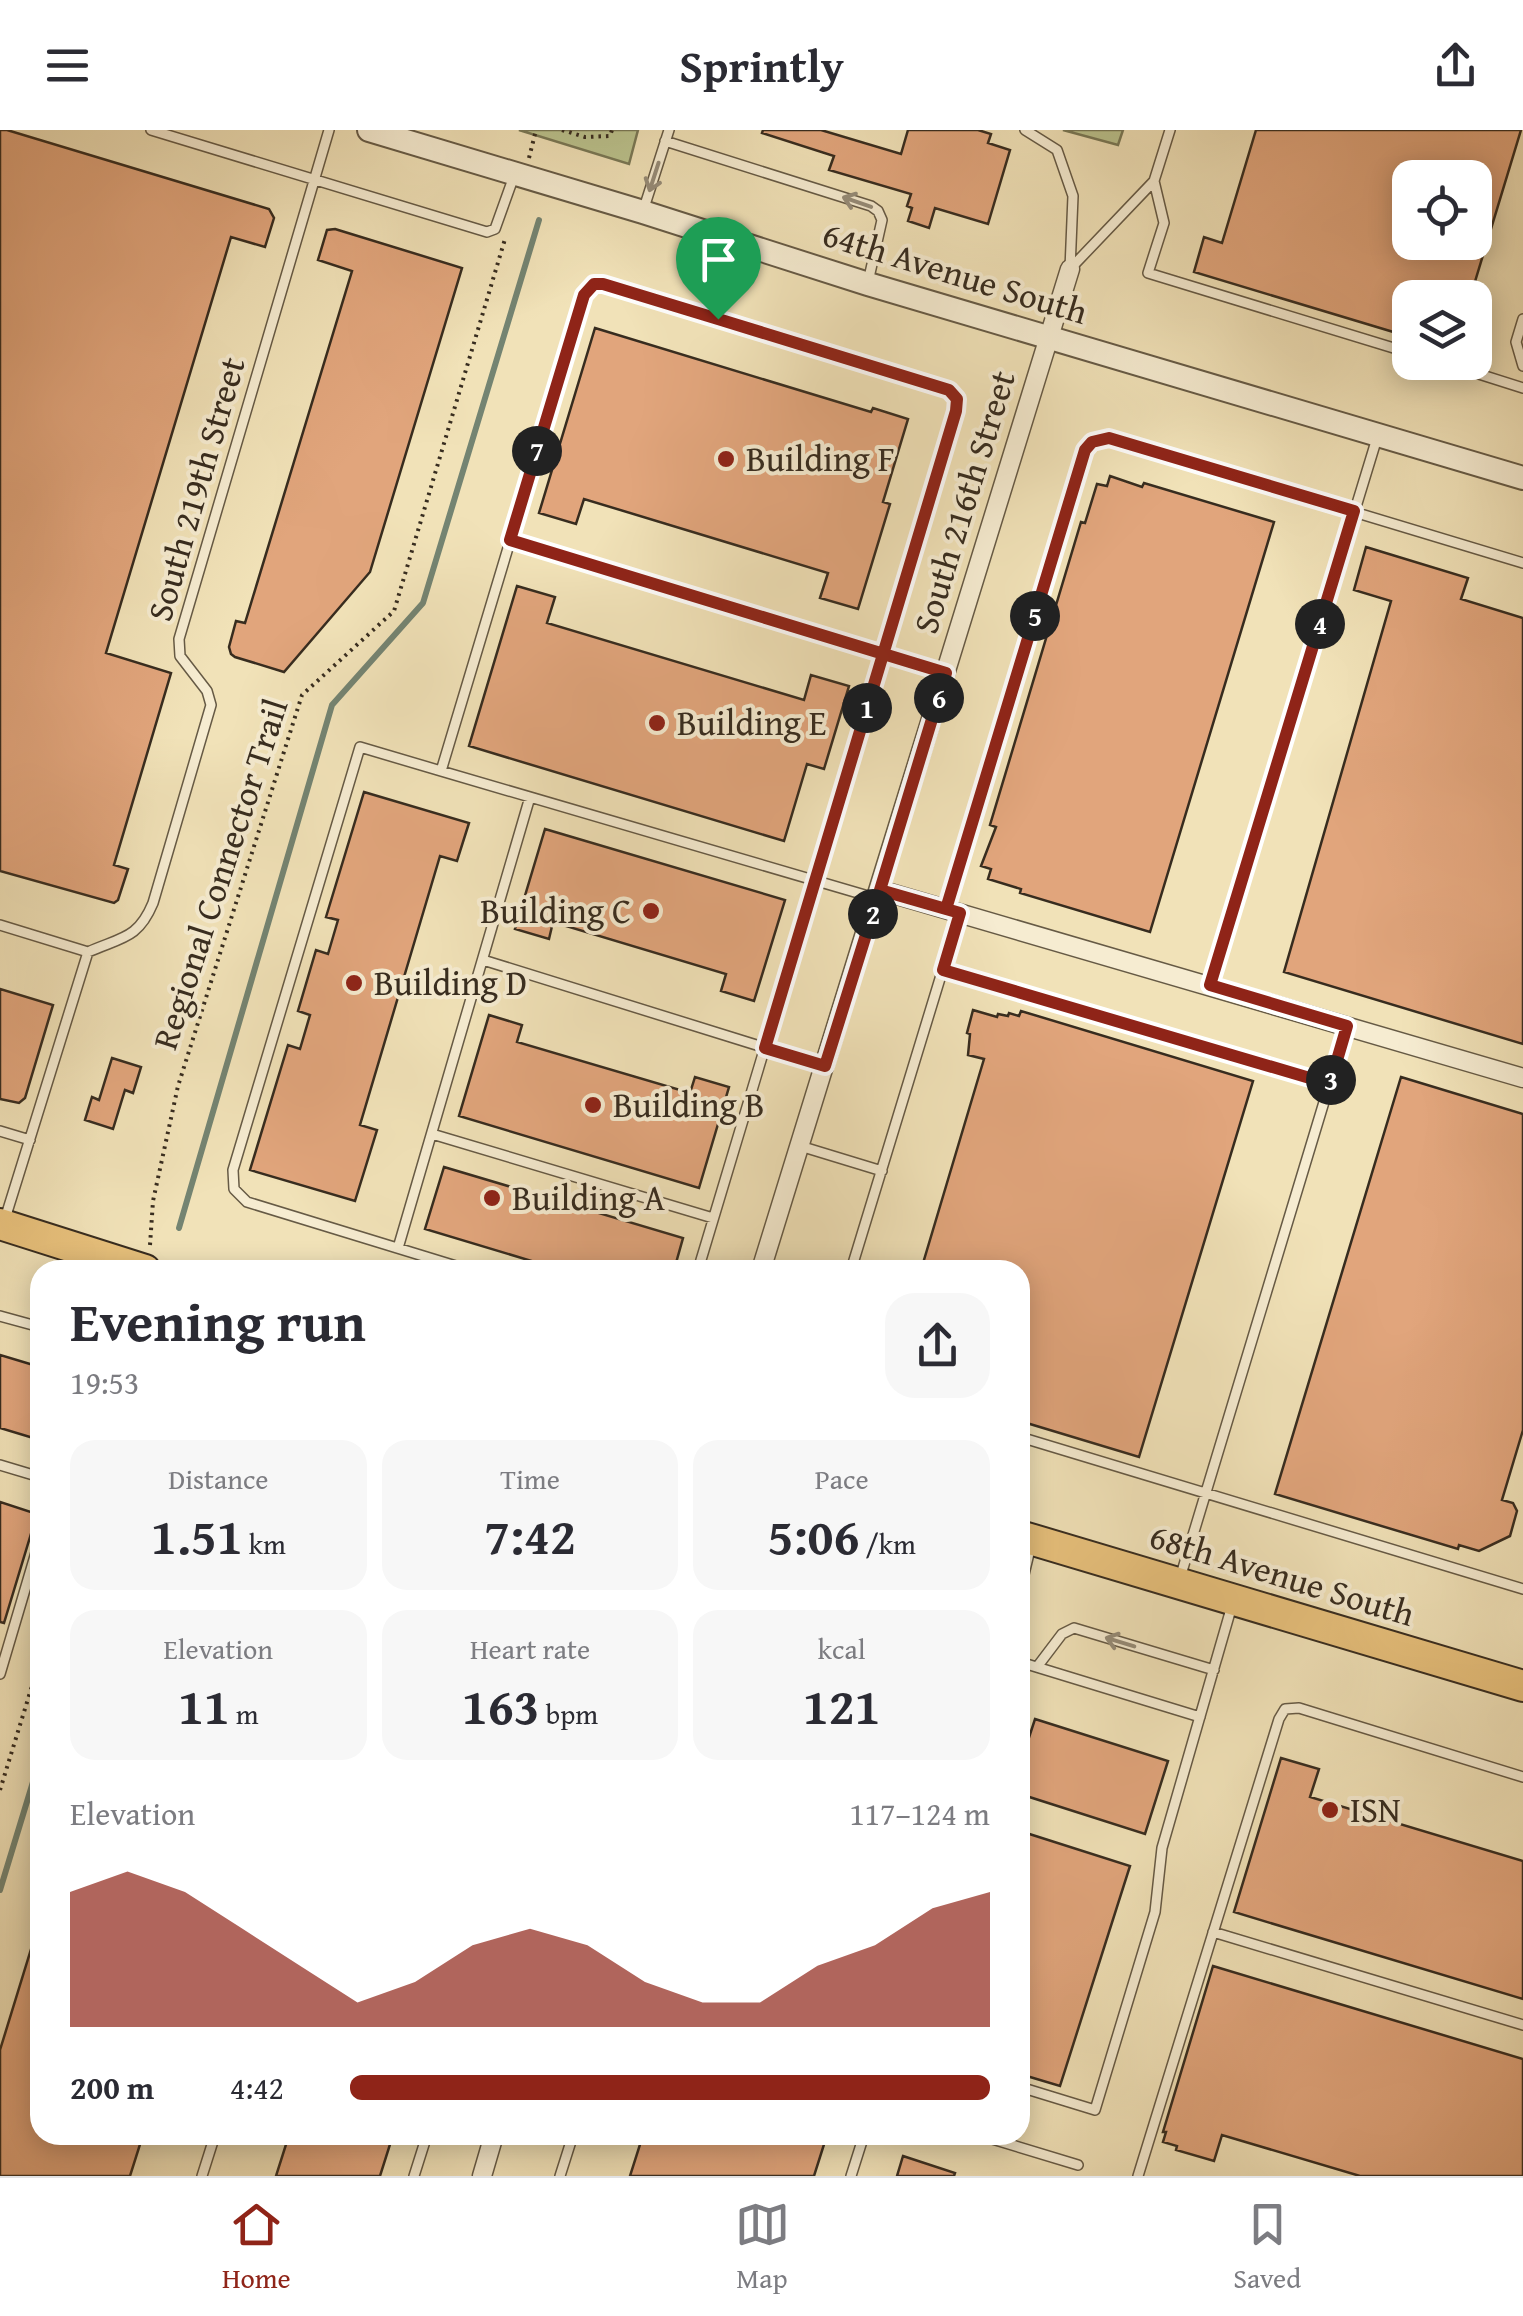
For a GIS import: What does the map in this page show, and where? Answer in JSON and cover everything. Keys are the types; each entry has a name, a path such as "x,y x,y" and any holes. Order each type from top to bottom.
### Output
{"main road":[{"path":"2,1224 139,1260"},
{"name":"68th Avenue South","path":"1030,1539 1523,1686"}],"street":[{"name":"64th Avenue South","path":"369,130 868,284 1522,475"},
{"name":"South 216th Street","path":"764,1260 1070,269"},
{"path":"879,895 953,911 1523,1078"},
{"path":"482,2176 491,2145"}],"lane":[{"path":"150,130 488,232 495,229 519,176"},
{"name":"South 219th Street","path":"88,952 132,934 144,924 212,705 180,656 179,639 329,130"},
{"path":"1025,130 1057,150 1073,196 1070,269"},
{"path":"1070,269 1154,181 1170,130"},
{"path":"642,212 667,136 872,206 882,220 868,284"},
{"path":"1154,181 1164,223 1148,273 1392,348"},
{"path":"441,771 584,295 594,284 622,289 949,390 957,399 701,1260"},
{"path":"1523,319 1516,342 1523,366"},
{"path":"1492,378 1523,388"},
{"path":"1210,985 1378,435"},
{"path":"854,1260 943,970 953,911 1085,450 1092,442 1109,438 1523,563"},
{"path":"510,540 946,673"},
{"path":"437,1260 248,1202 234,1189 232,1170 360,747 816,881 879,895"},
{"path":"398,1248 530,797"},
{"path":"0,925 88,952 2,1224"},
{"path":"482,960 825,1066"},
{"path":"943,970 1330,1084"},
{"path":"1178,1583 1347,1026"},
{"path":"0,1131 30,1140"},
{"path":"432,1134 713,1218"},
{"path":"800,1146 882,1170"},
{"path":"0,1316 30,1324"},
{"path":"1030,1440 1523,1589"},
{"path":"0,1465 30,1474"},
{"path":"0,1674 30,1571"},
{"path":"1030,2090 1095,2110 1155,1912 1162,1848 1234,1600"},
{"path":"1037,1667 1062,1634 1074,1628 1214,1670"},
{"path":"1030,1665 1200,1717"},
{"path":"1138,2176 1285,1709 1298,1708 1523,1777"},
{"path":"1213,1932 1523,2024"},
{"path":"202,2176 212,2145"},
{"path":"414,2176 424,2145"},
{"path":"560,2176 570,2145"},
{"path":"851,2176 861,2145"},
{"path":"1012,2145 1078,2165"}],"path":[{"path":"519,176 536,130"},
{"path":"562,130 585,137 610,136 612,130"},
{"name":"Regional Connector Trail","path":"147,1260 152,1200 178,1086 302,695 394,611 506,234"},
{"path":"0,1790 30,1692"}],"green space":[{"path":"519,130 638,130 629,164"},
{"path":"1063,130 1123,130 1118,145"}],"building":[{"path":"0,130 269,209 274,218 265,247 231,237 106,653 171,673 114,865 128,869 114,903 0,871"},
{"path":"821,130 901,154 908,130 978,130 991,134 988,143 1010,150 988,224 935,208 929,228 908,221 911,194 829,170 834,156 762,133"},
{"path":"1256,130 1521,130 1492,226 1492,160 1392,160 1392,260 1482,260 1475,280 1392,280 1392,332 1194,272 1204,237 1222,243"},
{"path":"335,229 462,268 370,572 284,672 235,657 229,647 236,621 245,623 352,271 318,260 327,230"},
{"name":"Building F","path":"595,328 871,412 873,408 908,419 883,502 890,504 858,609 820,598 828,573 584,499 576,524 539,513"},
{"path":"1110,476 1274,522 1150,932 1020,893 1021,889 988,879 991,869 981,866 996,827 990,825 1081,522 1085,523 1097,484 1107,486"},
{"path":"1366,547 1468,578 1461,599 1523,618 1523,1044 1284,972 1391,601 1354,590"},
{"name":"Building E","path":"517,586 555,597 547,623 804,700 811,675 849,686 824,769 807,764 784,841 469,746"},
{"name":"Building D","path":"364,792 469,823 457,861 440,856 360,1125 377,1130 355,1201 250,1170 288,1045 300,1049 310,1015 298,1011 316,950 328,954 338,920 326,917"},
{"name":"Building C","path":"545,829 785,900 754,1001 721,991 726,974 553,922 549,939 515,929"},
{"path":"0,989 53,1005 25,1098 19,1103 0,1099"},
{"path":"973,1010 997,1017 1009,1013 1019,1016 1021,1011 1253,1081 1139,1457 1030,1424 1030,1260 924,1260 984,1059 968,1055 967,1033"},
{"name":"Building B","path":"489,1015 522,1025 517,1042 690,1093 695,1077 729,1087 699,1188 459,1116"},
{"path":"112,1058 141,1067 133,1093 125,1090 113,1129 85,1120 92,1097 99,1100"},
{"path":"1401,1077 1523,1114 1523,1430 1502,1500 1513,1503 1517,1511 1510,1536 1479,1551 1459,1545 1458,1549 1275,1494"},
{"name":"Building A","path":"444,1167 683,1238 677,1260 528,1260 425,1229"},
{"path":"0,1355 30,1364 30,1437 0,1428"},
{"path":"0,1502 30,1512 30,1537 4,1623 0,1622"},
{"path":"1035,1719 1168,1761 1145,1834 1030,1797 1030,1734"},
{"path":"1281,1758 1319,1769 1310,1797 1523,1861 1523,1999 1234,1912"},
{"path":"1030,1834 1130,1866 1060,2086 1030,2077"},
{"path":"30,1952 30,2145 140,2145 130,2176 0,2176 0,2050"},
{"path":"1213,1966 1523,2059 1523,2176 1360,2176 1222,2135 1214,2161 1163,2142"},
{"path":"286,2145 390,2145 380,2176 276,2176"},
{"path":"640,2145 824,2145 814,2176 630,2176"},
{"path":"903,2156 955,2173 954,2176 897,2176"}],"waterway":[{"path":"179,1228 332,705 423,603 539,220"},
{"path":"0,1890 30,1792"}],"place":[{"name":"Building F","path":"726,459"},
{"name":"Building E","path":"657,723"},
{"name":"Building C","path":"651,911"},
{"name":"Building D","path":"354,983"},
{"name":"Building B","path":"593,1105"},
{"name":"Building A","path":"492,1198"},
{"name":"ISN","path":"1330,1810"}],"route":[{"path":"718,319 594,284 584,295 510,540 883,654 946,673 880,890 946,909 1085,450 1092,442 1109,438 1354,511 1210,985 1347,1026 1330,1084 943,970 960,913 880,890 825,1066 765,1048 816,881 883,654 956,411 957,399 949,390 718,319"}]}
